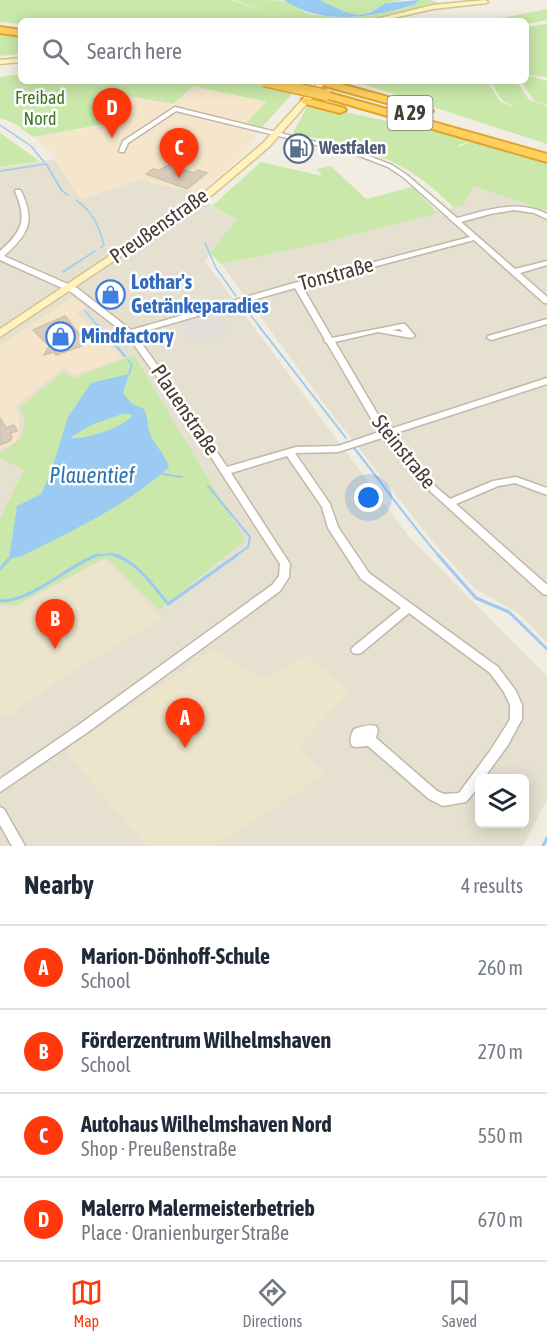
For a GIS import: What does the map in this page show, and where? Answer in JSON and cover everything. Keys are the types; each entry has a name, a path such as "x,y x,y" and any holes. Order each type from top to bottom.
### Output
{"highway":[{"path":"0,27 18,29"},
{"name":"A 29","path":"288,84 321,88"},
{"name":"A 29","path":"298,84 321,88 547,153"},
{"path":"301,102 321,88 547,158"}],"main road":[{"path":"396,18 433,7 496,0"},
{"path":"0,61 18,58"},
{"name":"Preußenstraße","path":"0,334 208,194 255,154 301,102 321,88"}],"street":[{"path":"122,151 125,142 175,109 359,154 390,166 415,184 547,301"},
{"path":"0,256 25,229 28,216 18,191"},
{"path":"456,221 507,209 538,212 547,217"},
{"name":"Tonstraße","path":"130,333 297,285 474,238"},
{"name":"Plauenstraße","path":"0,256 69,287 130,333 226,471 285,564 284,577 276,588 84,728 0,786"},
{"path":"514,272 547,263"},
{"name":"Steinstraße","path":"297,285 385,435 434,490 547,591"},
{"path":"491,338 547,321"},
{"path":"328,340 378,330"},
{"path":"226,471 296,450 338,449 547,381"},
{"path":"290,453 327,506 333,528 365,576 494,670 507,685 518,710 515,725 462,798 443,800 433,795 370,740"},
{"path":"449,503 496,483 516,480 547,492"},
{"path":"357,650 409,607"},
{"path":"0,813 19,846"}],"shaded area":[{"path":"193,86 267,103 247,122 262,127 243,155 199,193 139,180 80,198 53,155 34,137 110,124 115,97 129,96 173,104"},
{"path":"55,159 80,199 139,180 198,193 212,206 237,219 205,261 409,537 547,676 547,799 523,846 0,846 0,168"},
{"path":"473,186 547,211 547,643 519,614 474,588 433,542 332,414 221,264 327,242 464,205"},
{"path":"72,297 86,307 77,313 123,358 74,375 63,368 16,405 20,424 18,442 0,449 0,345"},
{"path":"212,313 229,334 196,344 179,322"},
{"path":"104,559 162,618 59,680 12,714 0,718 0,606 15,608"},
{"path":"214,649 263,680 305,655 350,691 299,745 324,775 216,846 146,846 65,751"}],"green space":[{"path":"0,0 232,0 280,17 235,0 286,1 307,13 339,17 364,16 389,11 416,4 418,0 439,3 375,18 18,18 18,24 0,22"},
{"path":"320,0 403,0 386,3 368,13 358,15 345,12"},
{"path":"547,9 547,20 529,23 529,18 501,18"},
{"path":"547,24 547,77 529,75 529,27"},
{"path":"0,33 18,36 18,54 0,56"},
{"name":"Freibad Nord","path":"18,74 18,84 260,84 294,92 262,127 247,122 266,102 193,86 173,104 129,96 115,97 110,123 33,137 14,123 0,118 0,77"},
{"path":"529,75 547,81 547,105 535,101 522,84 529,84"},
{"path":"362,84 489,84 500,101 519,110 502,100 492,84 519,84 529,100 547,106 547,144"},
{"path":"318,106 473,140 457,146 459,147 474,140 547,163 547,211 473,186 464,205 454,208 418,177 380,157 339,143 293,133 307,107"},
{"path":"0,133 2,134 39,161 0,167"},
{"path":"261,162 322,176 317,169 331,166 366,199 412,187 438,213 327,242 221,264 210,253 237,219 212,206"},
{"path":"134,355 245,540 159,610 106,557 14,606 0,604 0,519 24,470 0,458 0,454 22,437 25,421 20,407 63,372 74,378"}],"water":[{"path":"284,0 320,0 345,12 358,15 369,13 386,3 418,0 416,4 383,13 366,16 332,17 315,14"},
{"name":"Plauentief","path":"129,374 123,393 132,404 144,409 152,437 169,467 135,494 99,516 22,556 9,559 17,506 41,494 50,475 68,417 91,383","holes":["122,414 132,416 112,429 85,437 70,438 91,425"]}],"building":[{"path":"168,165 194,173 198,170 207,173 187,189 146,174 153,169 160,170"},
{"name":"Mindfactory","path":"65,316 84,340 79,342 82,346 56,355 54,352 44,355 49,346 33,330"},
{"path":"0,418 6,428 14,425 17,431 10,433 12,437 10,441 0,445"}],"waterway":[{"path":"0,125 31,146 44,162"},
{"path":"0,171 46,164 62,191 68,195"},
{"path":"76,200 87,209 97,226 104,245 100,248"},
{"path":"205,243 216,268 236,296"},
{"path":"63,272 95,251"},
{"path":"245,308 260,327"},
{"path":"85,311 99,327"},
{"path":"98,325 125,356"},
{"path":"258,325 346,438"},
{"path":"128,360 132,365 129,374"},
{"path":"354,448 439,556"},
{"path":"162,474 182,477"},
{"path":"208,486 250,537 248,547 235,556"},
{"path":"95,556 110,554 119,556"},
{"path":"114,555 123,558 138,569 168,604 237,555"},
{"path":"438,555 476,598 509,612 547,649"},
{"path":"0,601 25,596 95,556"},
{"path":"0,569 9,559"},
{"path":"543,846 547,838"}],"place":[{"name":"Malerro Malermeisterbetrieb","path":"112,138"},
{"name":"Westfalen","path":"298,148"},
{"name":"Autohaus Wilhelmshaven Nord","path":"179,178"},
{"name":"Lothar's Getränkeparadies","path":"110,294"},
{"name":"Mindfactory","path":"60,336"},
{"name":"Förderzentrum Wilhelmshaven","path":"55,649"},
{"name":"Marion-Dönhoff-Schule","path":"185,748"}]}
